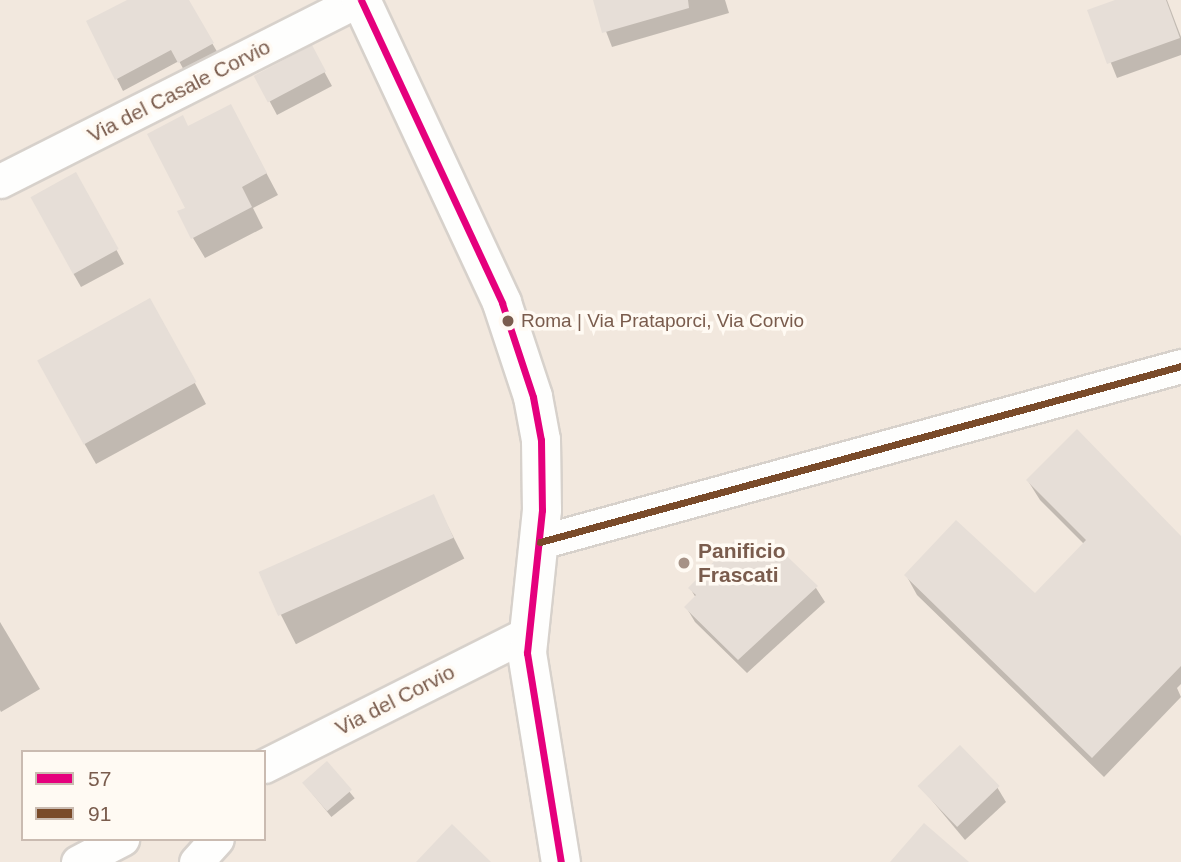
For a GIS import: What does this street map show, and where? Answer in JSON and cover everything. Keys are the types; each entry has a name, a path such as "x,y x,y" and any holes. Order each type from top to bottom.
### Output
{"street":[{"name":"Via del Casale Corvio","path":"0,181 360,0"},
{"path":"360,0 493,282 520,351 541,440 540,542 526,634 537,725 561,862"},
{"path":"540,542 1181,366"},
{"name":"Via del Corvio","path":"266,765 526,634"},
{"path":"266,787 306,744"},
{"path":"78,862 118,841"},
{"path":"196,862 216,841"}],"shaded area":[{"path":"0,0 1181,0 1181,862 0,862"}],"building":[{"path":"127,0 189,0 214,43 178,63 171,50 115,80 86,21"},
{"path":"593,0 688,0 689,8 602,33"},
{"path":"1115,0 1166,0 1180,38 1107,64 1087,10"},
{"path":"312,45 326,71 268,102 254,76"},
{"path":"231,104 267,173 242,187 252,207 191,239 177,211 185,208 147,134 183,115 188,126"},
{"path":"76,172 119,249 73,274 31,197"},
{"path":"150,298 197,382 84,445 37,361"},
{"path":"1077,429 1181,536 1181,666 1092,758 904,575 956,520 1035,593 1086,540 1026,480"},
{"path":"434,494 454,538 278,616 259,572"},
{"path":"736,539 753,556 769,539 818,586 738,660 684,607 696,595 688,588"},
{"path":"960,745 1000,786 957,827 918,786"},
{"path":"327,761 352,790 327,811 302,783"},
{"path":"924,823 969,862 890,862"},
{"path":"452,824 491,862 416,862"}],"transit line":[{"name":"57","path":"361,0 502,303 533,397 541,440 542,510 527,653 561,862"},
{"name":"91","path":"540,542 1181,366"}],"place":[{"name":"Roma | Via Prataporci, Via Corvio","path":"508,321"},
{"name":"Panificio Frascati","path":"684,563"}]}
